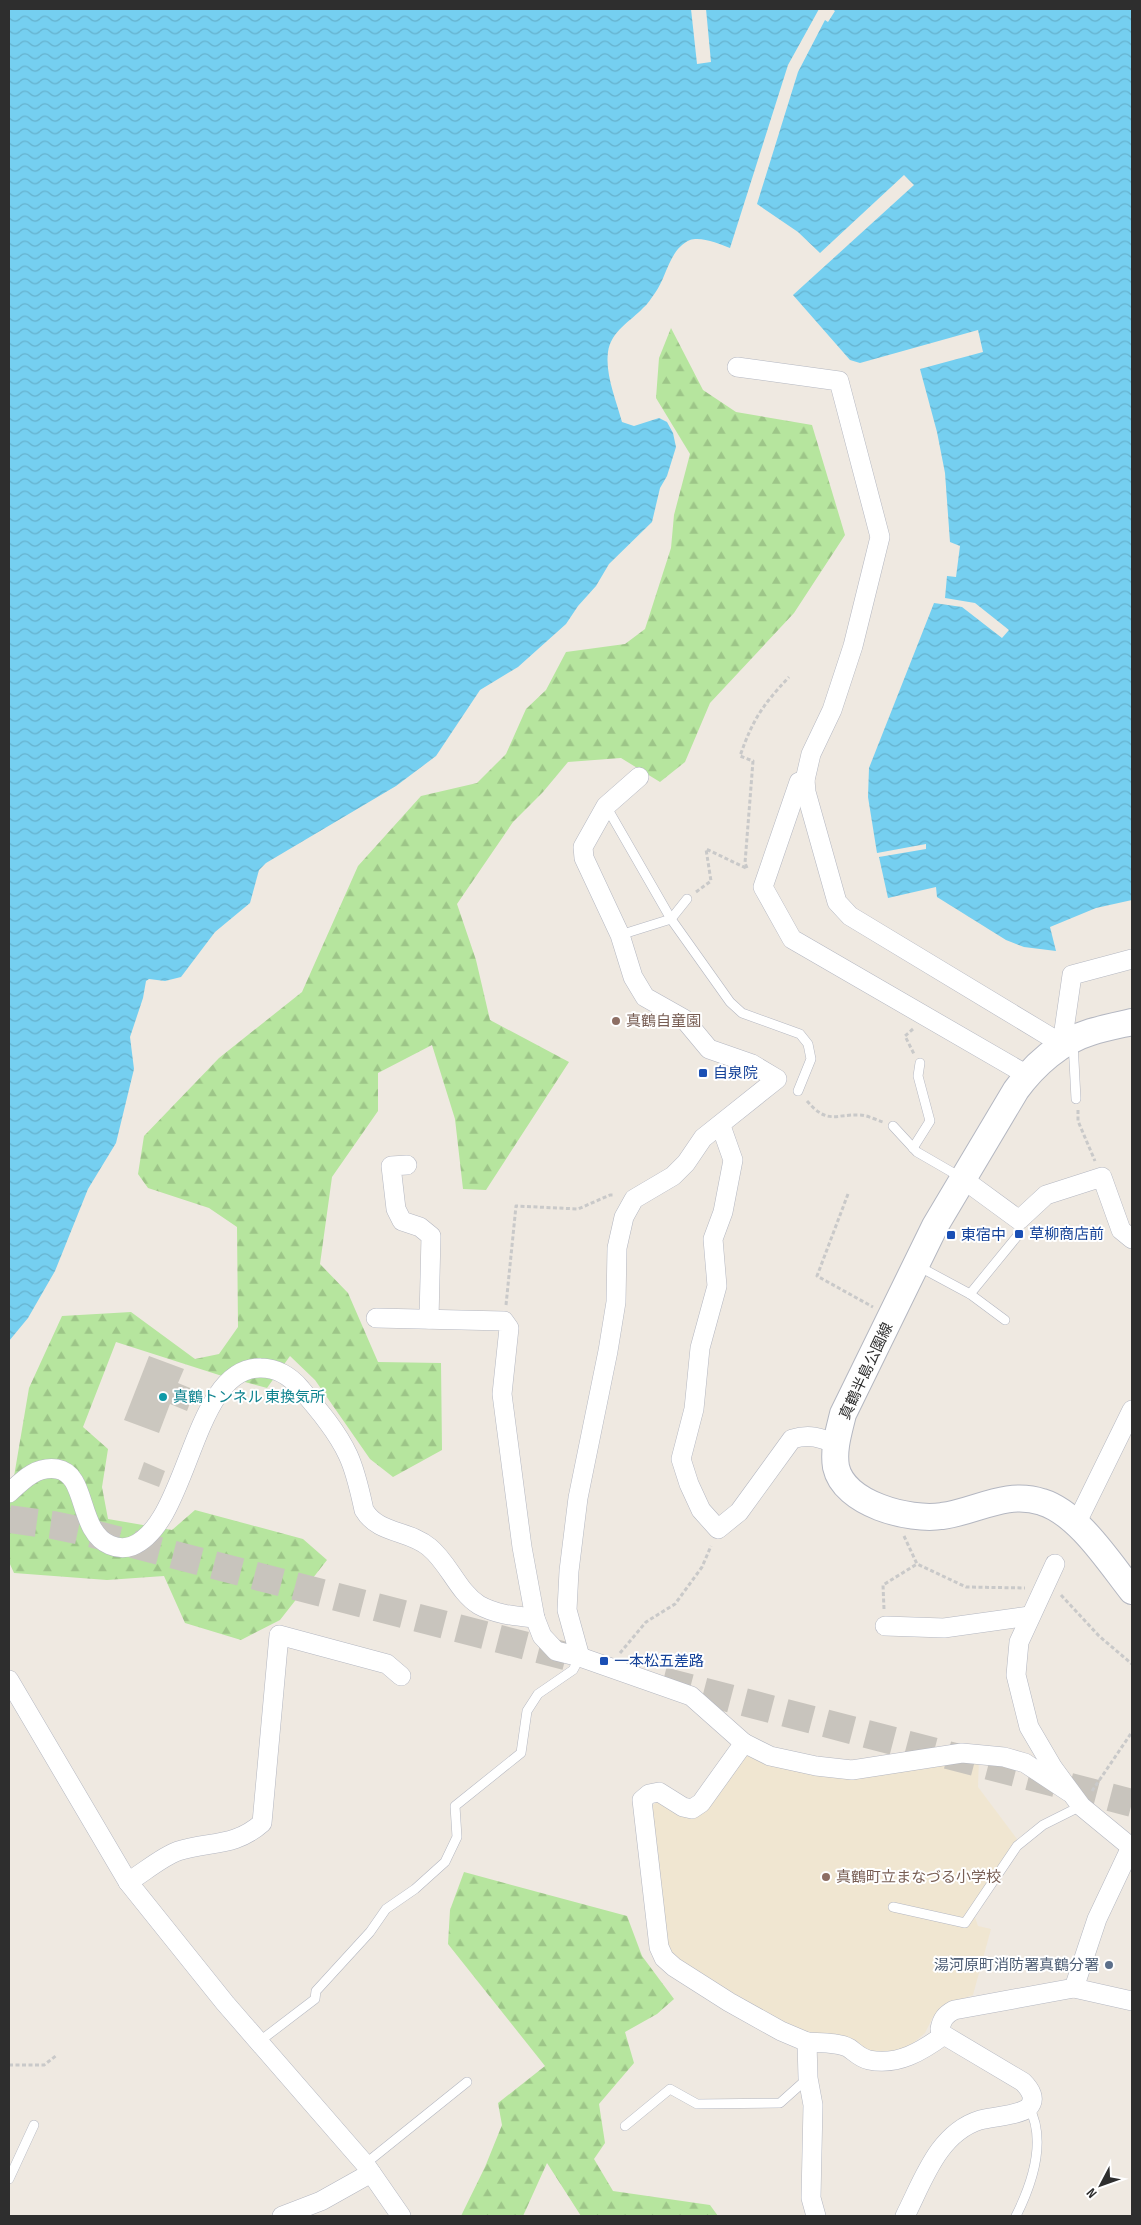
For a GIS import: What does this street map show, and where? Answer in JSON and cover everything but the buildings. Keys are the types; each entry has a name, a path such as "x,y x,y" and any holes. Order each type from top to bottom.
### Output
{"main road":[{"name":"真鶴半島公園線","path":"1132,1022 1089,1032 1068,1042 1027,1075 935,1226 843,1414 836,1445 836,1468 855,1495 873,1506 892,1512 942,1516 990,1502 1020,1499 1042,1502 1076,1522 1132,1591"}],"street":[{"path":"737,367 839,381 880,537 853,646 832,710 811,754 805,780 806,792 837,902 850,916 1068,1042 1072,975 1132,959"},
{"path":"582,1658 567,1610 568,1571 578,1498 588,1458 616,1302 617,1248 624,1217 634,1199 673,1176 686,1163 703,1138 721,1126 777,1079 752,1064 709,1049 684,1019 645,997 633,977 620,935 584,858 583,847 606,806 639,777"},
{"path":"805,780 799,782 763,887 792,939 1027,1075"},
{"path":"721,1126 733,1160 723,1212 712,1239 717,1286 700,1348 694,1409 681,1459 688,1484 700,1510 718,1529 739,1512 792,1439 805,1435 824,1438 836,1445"},
{"path":"407,1165 390,1166 396,1209 402,1221 420,1227 431,1236 429,1319"},
{"path":"963,1179 1019,1220 1046,1195 1102,1178 1121,1230 1132,1239"},
{"path":"376,1318 504,1321 509,1328 502,1394 522,1547 535,1618 542,1636 556,1651 582,1658 691,1696 744,1743 770,1756 816,1766 852,1770 962,1753 1004,1757 1025,1763 1075,1799 1132,1847 1097,1920 1074,1988"},
{"path":"9,1493 31,1473 49,1468 64,1470 74,1480 93,1532 105,1543 117,1548 131,1546 147,1537 162,1516 221,1389 243,1371 252,1367 268,1368 292,1379 317,1408 348,1454 364,1510 369,1518 379,1526 418,1539 430,1547 467,1594 478,1604 492,1612 535,1618"},
{"path":"1076,1522 1132,1410"},
{"path":"1048,1577 1019,1642 1016,1675 1029,1726 1075,1799"},
{"path":"885,1626 944,1628 1030,1616"},
{"path":"128,1882 177,1852 231,1842 251,1833 262,1824 279,1635 387,1664 400,1676"},
{"path":"9,1680 128,1882 226,2002 368,2169 401,2216"},
{"path":"744,1743 701,1804 692,1809 683,1807 670,1797 659,1792 649,1794 642,1800 659,1947 664,1958 682,1972 729,2002 781,2030 807,2042 848,2048 859,2057 870,2060 894,2060 920,2052 944,2035"},
{"path":"905,2216 940,2150 951,2136 978,2121 1020,2112 1029,2107 1032,2099 1030,2089 1023,2082 944,2035 940,2029 946,2014 954,2010 1074,1988 1132,2001"},
{"path":"807,2042 808,2078 813,2105 811,2198 816,2216"},
{"path":"282,2216 321,2201 368,2169"}],"lane":[{"path":"606,806 670,919 710,976 742,1013 800,1034 808,1044 811,1059 798,1091"},
{"path":"620,935 670,919 687,899"},
{"path":"1068,1042 1076,1099"},
{"path":"914,1148 930,1121 918,1076 920,1063"},
{"path":"893,1126 917,1152 963,1179"},
{"path":"970,1294 1019,1234 1019,1220"},
{"path":"916,1265 970,1294 1005,1320"},
{"path":"260,2041 315,1999 316,1990 370,1932 386,1910 445,1862 457,1837 455,1806 521,1753 527,1711 538,1694 573,1670 582,1658"},
{"path":"892,1907 965,1923 1017,1846 1075,1799"},
{"path":"625,2126 670,2089 697,2104 780,2104 808,2078"},
{"path":"368,2169 467,2082"},
{"path":"1016,2216 1037,2159 1035,2118 1029,2107"},
{"path":"9,2180 34,2125"}],"path":[{"path":"763,887 745,863 753,761 740,756 750,726 766,701 789,677"},
{"path":"687,899 711,881 706,849 748,868"},
{"path":"920,1063 904,1036 925,1017"},
{"path":"798,1091 817,1112 836,1118 862,1114 893,1126"},
{"path":"1076,1099 1078,1121 1102,1178"},
{"path":"848,1194 817,1276 891,1316"},
{"path":"504,1321 516,1206 578,1209 610,1195 634,1199"},
{"path":"892,1512 917,1564 966,1587 1048,1577 1099,1636 1132,1664"},
{"path":"582,1658 622,1652 646,1622 676,1604 702,1567 718,1529"},
{"path":"885,1626 883,1585 917,1564"},
{"path":"1075,1799 1132,1732"},
{"path":"9,2065 44,2065 57,2056"}],"shaded area":[{"name":"真鶴町立まなづる小学校","path":"754,1750 846,1772 979,1757 978,1787 1017,1839 974,1914 978,1926 991,1929 973,1995 944,2005 933,2017 925,2033 912,2044 897,2051 870,2053 781,2026 667,1953 651,1807 659,1800 682,1813 740,1755"}],"green space":[{"path":"671,328 703,390 736,412 812,425 845,535 794,613 710,703 685,762 660,782 621,758 568,762 543,792 513,822 457,904 476,960 490,1020 569,1062 486,1190 463,1189 455,1119 432,1045 378,1073 378,1111 332,1177 320,1264 348,1293 378,1362 441,1363 442,1450 393,1477 370,1459 315,1380 290,1356 267,1388 219,1375 116,1342 83,1427 108,1449 102,1487 108,1519 172,1530 195,1510 303,1539 327,1560 280,1620 241,1640 185,1623 164,1576 107,1580 14,1573 9,1562 9,1506 29,1388 62,1316 131,1312 195,1359 219,1354 238,1327 237,1227 209,1208 148,1188 138,1174 144,1136 219,1058 302,992 358,866 421,796 477,783 506,754 526,709 546,690 566,652 625,644 645,629 671,548 674,515 690,454 656,398 659,358"},
{"path":"464,1872 627,1916 642,1956 674,1999 657,2014 625,2032 634,2063 599,2104 605,2143 594,2159 613,2191 710,2205 718,2216 581,2216 547,2163 523,2216 461,2216 485,2167 502,2125 498,2103 545,2066 448,1944 450,1910"}],"water":[{"path":"9,9 819,9 788,65 730,248 699,239 690,240 683,244 677,250 659,286 649,301 617,332 610,345 607,360 608,369 622,422 634,426 659,418 667,422 673,433 676,447 667,476 660,488 652,522 609,564 596,586 578,606 566,624 518,667 480,690 436,756 396,786 266,863 259,870 250,903 215,932 181,977 165,981 149,979 146,981 143,998 130,1037 134,1069 116,1143 88,1189 55,1271 28,1318 9,1341"},
{"path":"832,9 1132,9 1132,900 1096,908 1050,927 1056,951 1024,947 1006,940 937,897 936,887 888,898 879,857 926,849 926,844 877,853 868,797 869,768 934,603 962,607 1002,638 1009,630 975,603 945,598 947,576 956,577 960,546 950,542 945,473 937,432 920,369 983,352 978,330 860,363 850,360 793,295 914,185 904,175 820,253 798,232 757,204 798,72 825,20 828,22 835,11"}],"pier":[{"path":"691,9 706,9 711,62 697,64"}],"tunnel":[{"path":"9,1519 86,1532 577,1659"},
{"path":"663,1681 1132,1803"}],"place":[{"name":"真鶴自童園","path":"616,1021"},
{"name":"自泉院","path":"703,1073"},
{"name":"草柳商店前","path":"1019,1234"},
{"name":"東宿中","path":"951,1235"},
{"name":"真鶴トンネル 東換気所","path":"163,1397"},
{"name":"一本松五差路","path":"604,1661"},
{"name":"真鶴町立まなづる小学校","path":"826,1877"},
{"name":"湯河原町消防署真鶴分署","path":"1109,1965"}]}
